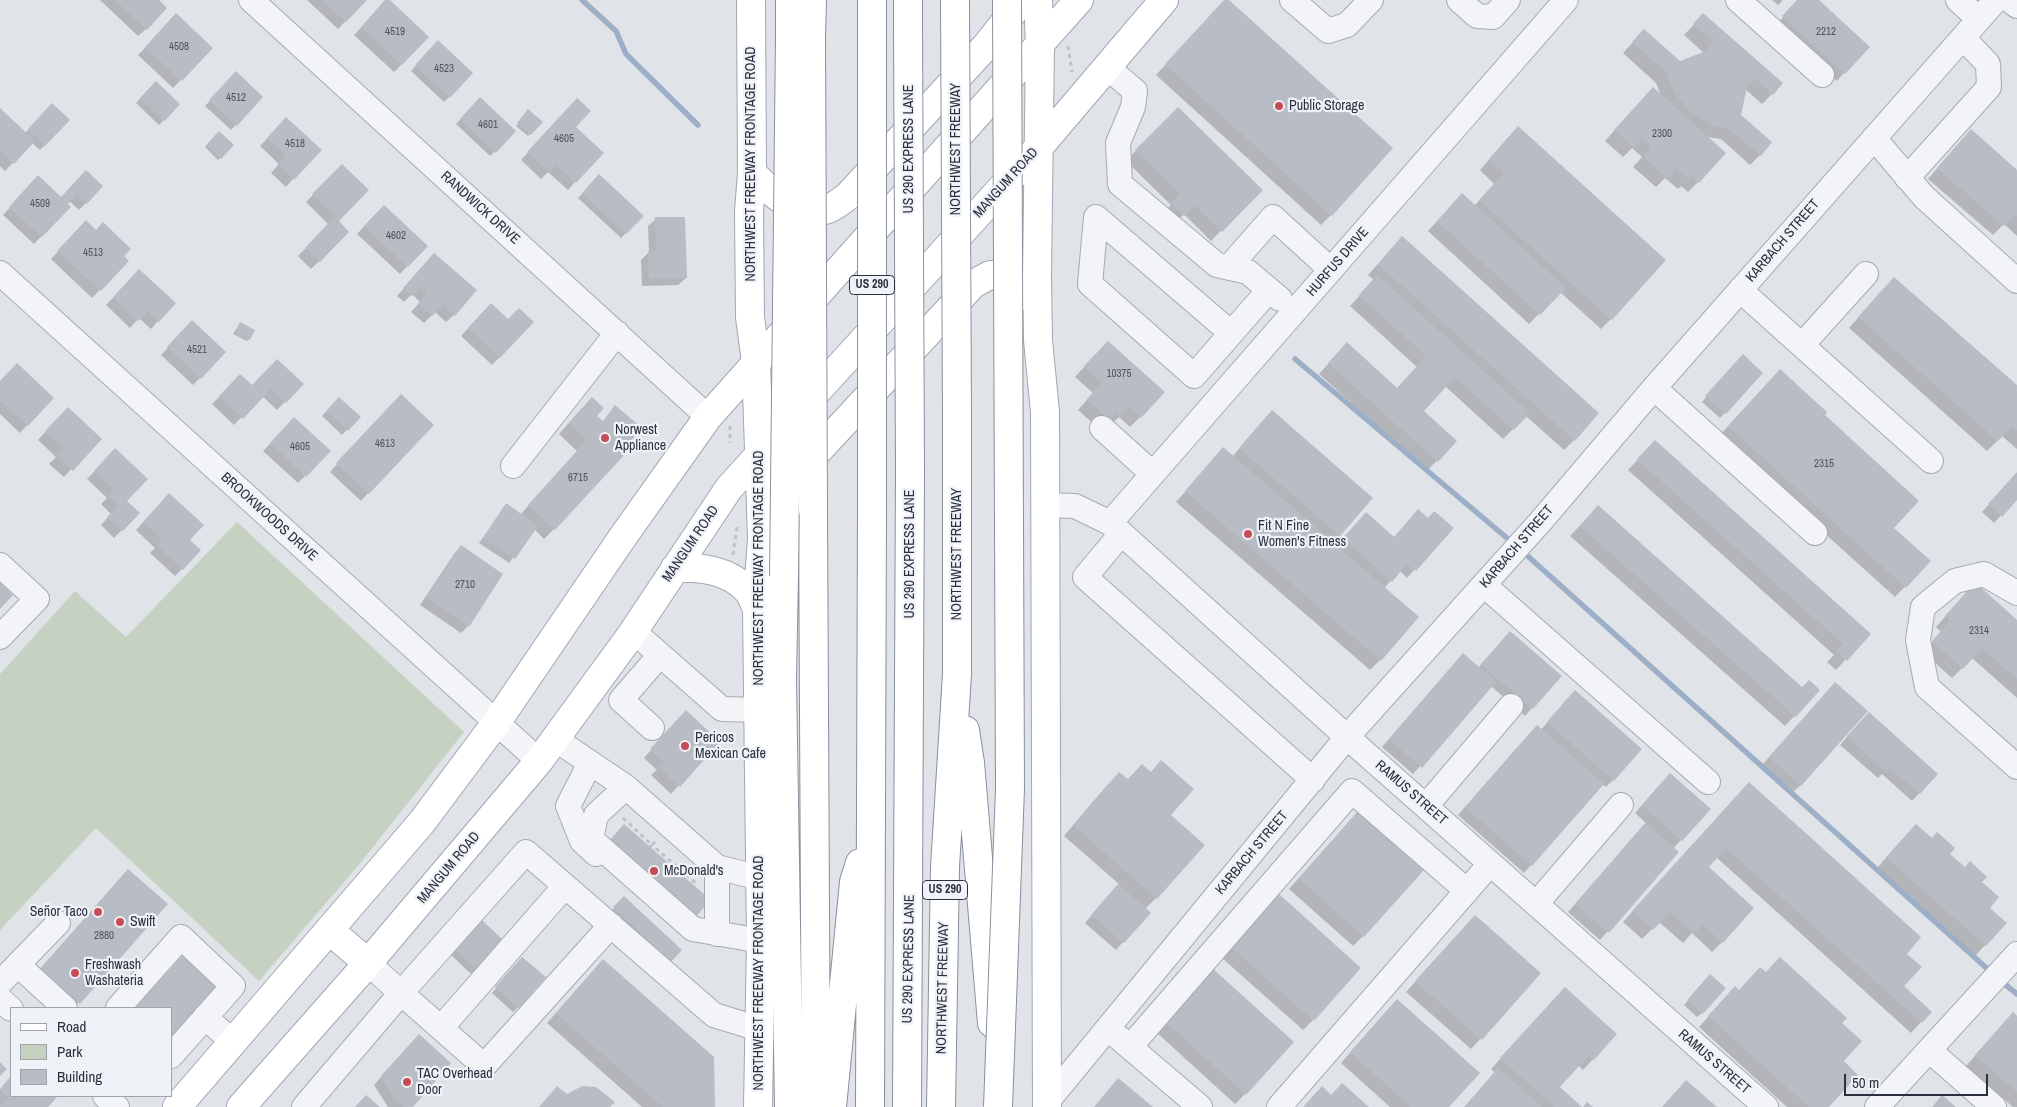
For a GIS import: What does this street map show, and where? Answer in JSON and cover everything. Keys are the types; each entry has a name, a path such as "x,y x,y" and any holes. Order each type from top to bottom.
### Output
{"main road":[{"name":"NORTHWEST FREEWAY FRONTAGE ROAD","path":"751,0 752,173 750,316 756,362 762,538 758,609 760,878 758,1107"},
{"path":"789,1107 782,679 790,0"},
{"path":"812,0 816,1107"},
{"name":"US 290","path":"870,1107 872,0"},
{"name":"NORTHWEST FREEWAY","path":"941,1107 945,867 957,674 955,0"},
{"path":"999,1107 1010,788 1007,0"},
{"path":"752,173 780,200 806,212 826,210 848,196 986,46 1021,0"},
{"path":"1038,0 1040,45 1038,340 1045,412 1047,1104"},
{"path":"177,1107 422,822 496,723 622,538 708,417 1079,0"},
{"name":"MANGUM ROAD","path":"241,1107 368,964 539,761 633,631 729,488 1039,147 1164,0"},
{"name":"US 290 EXPRESS LANE","path":"907,1107 910,470 908,12"},
{"path":"762,538 801,470 973,284 990,276 1007,276 1023,297 1038,340"},
{"path":"675,568 700,567 726,574 748,592 758,609"},
{"path":"957,674 970,763 999,1107"},
{"path":"832,1107 854,882 872,829"},
{"path":"329,930 368,964"}],"street":[{"name":"RANDWICK DRIVE","path":"251,0 708,417"},
{"path":"1292,0 1328,31 1347,25 1370,0"},
{"path":"1459,0 1477,16 1493,17 1508,0"},
{"name":"HURFUS DRIVE","path":"1312,780 1086,577 1116,528 1153,474 1566,0"},
{"path":"1738,0 1822,75"},
{"path":"1958,0 1979,19"},
{"name":"KARBACH STREET","path":"1047,1104 1347,737 1528,536 1654,388 1996,0"},
{"path":"2009,0 2017,6"},
{"path":"1907,178 1988,87 1988,64 1963,38"},
{"path":"1108,68 1135,91 1133,107 1118,143 1120,184 1217,265 1248,272 1294,312"},
{"path":"1874,138 1924,197 2017,281"},
{"path":"1231,333 1096,217 1090,284 1194,376 1269,290"},
{"path":"1229,267 1273,217 1331,270"},
{"name":"BROOKWOODS DRIVE","path":"0,273 539,761"},
{"path":"1802,345 1866,274"},
{"path":"1740,290 1931,462"},
{"path":"513,466 617,333"},
{"path":"1654,388 1814,533"},
{"path":"1102,428 1153,474"},
{"name":"RAMUS STREET","path":"1045,504 1075,506 1116,528 1347,737 1766,1107"},
{"path":"0,565 37,599 0,637"},
{"path":"2017,593 1984,574 1956,580 1923,607 1918,640 1927,687 2017,767"},
{"path":"1484,585 1708,782"},
{"path":"633,631 722,709 759,710"},
{"path":"621,700 660,654"},
{"path":"598,680 652,728"},
{"path":"1426,806 1511,706"},
{"path":"555,740 626,787 717,867 760,878"},
{"path":"590,763 568,806 582,841 690,938 717,934"},
{"path":"1379,814 1403,786"},
{"path":"626,787 596,815 591,839 693,929 760,941"},
{"path":"1130,1047 1352,791 1467,891"},
{"path":"1536,904 1621,805"},
{"path":"1280,820 1307,843"},
{"path":"1420,849 1444,822"},
{"path":"304,1107 401,993 526,852 714,1015 759,1029"},
{"path":"1278,1107 1490,864"},
{"path":"717,867 717,934"},
{"path":"1236,872 1262,894"},
{"path":"441,1028 565,886"},
{"path":"1203,912 1229,934"},
{"path":"0,983 58,923"},
{"path":"368,964 484,1066 610,925"},
{"path":"119,1007 180,937 233,986 172,1055"},
{"path":"1175,946 1200,967"},
{"path":"1878,1107 2010,962"},
{"path":"18,965 63,1007"},
{"path":"1148,979 1172,1000"},
{"path":"0,999 10,1008"},
{"path":"206,1017 233,1042"},
{"path":"1108,1028 1200,1107"},
{"path":"1929,1050 1994,1107"}],"path":[{"path":"1067,41 1073,78"},
{"name":"NORTHWEST FREEWAY FRONTAGE ROAD","path":"730,561 734,554 738,520"},
{"path":"623,818 651,846 702,890"}],"green space":[{"path":"237,522 464,732 362,861 259,981 96,828 0,930 0,674 75,591 126,637"}],"building":[{"path":"115,0 159,0 167,8 147,30"},
{"path":"322,0 367,0 346,22"},
{"path":"385,0 390,0 429,37 402,65 361,27"},
{"name":"Public Storage","path":"1224,0 1229,0 1393,148 1332,216 1165,64"},
{"path":"1797,0 1819,0 1870,47 1845,74 1782,16"},
{"path":"176,13 213,48 182,81 145,47"},
{"path":"1703,13 1783,83 1773,95 1755,78 1747,87 1741,115 1772,142 1761,156 1731,130 1710,124 1691,112 1675,94 1666,72 1632,42 1644,29 1680,61 1706,51 1714,42 1693,24"},
{"path":"438,40 473,73 450,98 415,65"},
{"path":"236,71 263,97 237,126 209,100"},
{"path":"156,81 180,104 165,121 140,98"},
{"path":"1653,87 1726,153 1699,183 1692,176 1689,180 1676,168 1667,178 1643,156 1651,146 1642,138 1634,148 1614,130"},
{"path":"480,97 516,131 496,153 460,119"},
{"path":"577,98 591,111 576,127 604,153 576,183 556,165 550,172 527,152"},
{"path":"52,103 70,120 45,146 28,129"},
{"path":"1178,107 1263,190 1222,232 1195,205 1184,216 1171,203 1180,194 1135,150"},
{"path":"0,108 35,141 14,164 0,151"},
{"path":"528,109 543,122 531,135 517,123"},
{"path":"286,117 322,150 294,180 277,164 286,155 267,138"},
{"path":"1518,126 1666,260 1612,320 1479,200 1504,173 1489,159"},
{"path":"1971,129 2017,170 2017,216 2015,214 2004,226 1937,168"},
{"path":"219,131 234,145 221,159 206,145"},
{"path":"342,164 369,190 339,221 349,232 320,262 305,248 335,216 312,194"},
{"path":"86,170 103,186 87,204 77,194 68,204 71,207 42,237 9,207 38,175 61,197"},
{"path":"599,174 644,216 626,234 582,193"},
{"path":"1462,193 1566,288 1540,315 1437,221"},
{"path":"384,205 428,246 408,267 364,226"},
{"path":"655,217 685,217 687,278 649,279 648,251 656,251"},
{"path":"86,220 96,230 103,222 131,249 124,256 129,261 101,291 57,251"},
{"path":"1402,236 1599,413 1575,441 1378,264"},
{"path":"434,253 477,290 455,316 443,305 432,316 418,304 427,293 420,287 412,296 403,288"},
{"path":"139,269 176,303 159,322 148,311 138,321 113,297"},
{"path":"1377,275 1530,413 1514,430 1455,377 1424,411 1457,441 1438,462 1328,363 1347,342 1397,388 1426,356 1359,295"},
{"path":"1894,277 2017,385 2017,430 2012,426 1998,441 1858,317"},
{"path":"491,303 508,319 519,308 534,322 500,358 468,328"},
{"path":"192,320 226,352 201,379 167,347"},
{"path":"240,322 255,330 250,340 235,332"},
{"path":"1108,341 1165,392 1141,418 1129,407 1120,417 1116,413 1110,420 1087,399 1102,383 1084,366"},
{"path":"1743,354 1763,373 1726,414 1705,396"},
{"path":"277,359 304,384 286,403 271,389 243,419 219,396 240,374 252,385"},
{"path":"17,363 54,398 28,426 0,400 0,381"},
{"path":"1780,369 1827,412 1825,415 1919,501 1894,528 1931,561 1906,588 1728,426"},
{"path":"401,394 434,425 369,494 336,463"},
{"path":"339,397 361,417 348,431 326,411"},
{"path":"592,397 604,408 597,416 603,421 615,405 642,428 625,448 628,451 555,530 528,505 587,440 569,423"},
{"path":"68,407 102,439 73,471 56,455 63,448 45,431"},
{"path":"1272,410 1373,498 1340,536 1239,448"},
{"path":"294,417 331,451 306,477 270,443"},
{"path":"1655,440 1871,634 1847,661 1836,651 1843,644 1637,459"},
{"path":"1223,447 1419,617 1381,661 1185,491"},
{"path":"115,448 148,479 127,501 140,513 123,531 107,517 118,506 108,496 114,490 94,471"},
{"path":"2017,472 2017,500 2002,517 1988,504"},
{"path":"169,493 204,525 190,540 201,550 183,570 157,545 162,539 143,522"},
{"path":"506,503 538,526 515,559 483,538"},
{"path":"1598,505 1802,687 1809,680 1820,690 1796,717 1580,526"},
{"path":"1418,509 1428,518 1434,511 1454,528 1416,571 1407,564 1392,582 1343,538 1366,512 1394,537"},
{"path":"461,545 503,574 469,627 427,597"},
{"path":"1975,582 2017,620 2017,679 1982,648 1963,669 1932,641 1950,621 1945,616"},
{"path":"0,583 13,595 0,609"},
{"path":"1510,631 1562,676 1533,709 1481,664"},
{"path":"1463,653 1496,682 1422,768 1389,739"},
{"path":"1835,682 1868,711 1801,786 1769,757"},
{"path":"1575,690 1642,749 1614,781 1547,722"},
{"name":"Pericos Mexican Cafe","path":"686,710 720,742 680,787 658,767 664,762 650,749"},
{"path":"1869,712 1938,774 1920,794 1890,768 1886,772 1847,736"},
{"path":"1537,725 1604,784 1532,866 1465,807"},
{"path":"1161,760 1194,789 1171,815 1205,845 1157,899 1073,825 1119,772 1128,779 1142,764 1151,772"},
{"path":"1670,773 1711,809 1682,841 1642,805"},
{"path":"1749,782 1921,937 1907,954 1922,967 1904,986 1932,1012 1922,1023 1726,848 1709,867 1754,908 1723,943 1703,924 1694,934 1670,912 1653,930 1632,911"},
{"path":"1358,811 1424,870 1364,937 1299,878"},
{"path":"1645,823 1679,852 1609,933 1575,904"},
{"name":"McDonald's","path":"624,824 705,895 706,905 693,920 604,847"},
{"path":"1916,824 1932,838 1937,832 1955,848 1950,854 1965,867 1970,861 1987,877 1982,882 1999,897 1990,908 2007,923 1986,946 1886,857"},
{"path":"128,869 168,904 80,1004 40,969"},
{"path":"1118,884 1151,913 1124,943 1091,915"},
{"path":"1279,894 1361,968 1314,1021 1231,947"},
{"path":"624,896 682,950 671,962 613,907"},
{"path":"1475,915 1541,973 1482,1040 1415,981"},
{"path":"481,919 504,941 477,970 453,948"},
{"name":"Swift","path":"183,955 220,988 172,1041 172,1007 136,1007"},
{"path":"522,957 546,977 519,1008 495,987"},
{"path":"1780,957 1847,1018 1842,1023 1862,1041 1844,1061 1858,1075 1829,1107 1809,1107 1708,1016 1735,986 1739,990 1760,967 1766,972"},
{"path":"603,959 714,1057 715,1107 663,1107 556,1013"},
{"path":"1212,968 1294,1042 1246,1095 1165,1021"},
{"path":"1710,974 1726,988 1703,1014 1687,1000"},
{"path":"1565,987 1617,1034 1594,1060 1589,1055 1560,1087 1582,1107 1555,1107 1500,1058"},
{"path":"1397,999 1480,1073 1449,1107 1411,1107 1350,1052"},
{"path":"2013,1012 2017,1016 2017,1092 1975,1055"},
{"path":"419,1034 451,1063 413,1107 404,1107 395,1100 381,1076"},
{"path":"0,1062 7,1069 0,1076"},
{"path":"1498,1068 1542,1107 1464,1107"},
{"path":"10,1077 10,1097 57,1097 48,1107 0,1107 8,1098 0,1089"},
{"path":"1118,1078 1153,1107 1094,1107"},
{"path":"1686,1080 1717,1107 1662,1107"},
{"path":"1342,1083 1369,1107 1303,1107 1322,1086 1331,1095"},
{"path":"557,1086 567,1094 582,1086 596,1087 615,1102 610,1107 539,1107"},
{"path":"366,1095 380,1107 355,1107"},
{"path":"1942,1095 1956,1107 1932,1107"},
{"path":"1587,1102 1593,1107 1583,1107"}],"waterway":[{"path":"582,0 616,31 626,54 698,125"},
{"path":"1295,359 1514,544"},
{"path":"1521,550 1992,973"},
{"path":"2001,981 2017,994"}],"place":[{"name":"Public Storage","path":"1279,106"},
{"name":"Norwest Appliance","path":"605,438"},
{"name":"Fit N Fine Women's Fitness","path":"1248,534"},
{"name":"Pericos Mexican Cafe","path":"685,746"},
{"name":"McDonald's","path":"654,871"},
{"name":"Señor Taco","path":"98,912"},
{"name":"Swift","path":"120,922"},
{"name":"Freshwash Washateria","path":"75,973"},
{"name":"TAC Overhead Door","path":"407,1082"}]}
